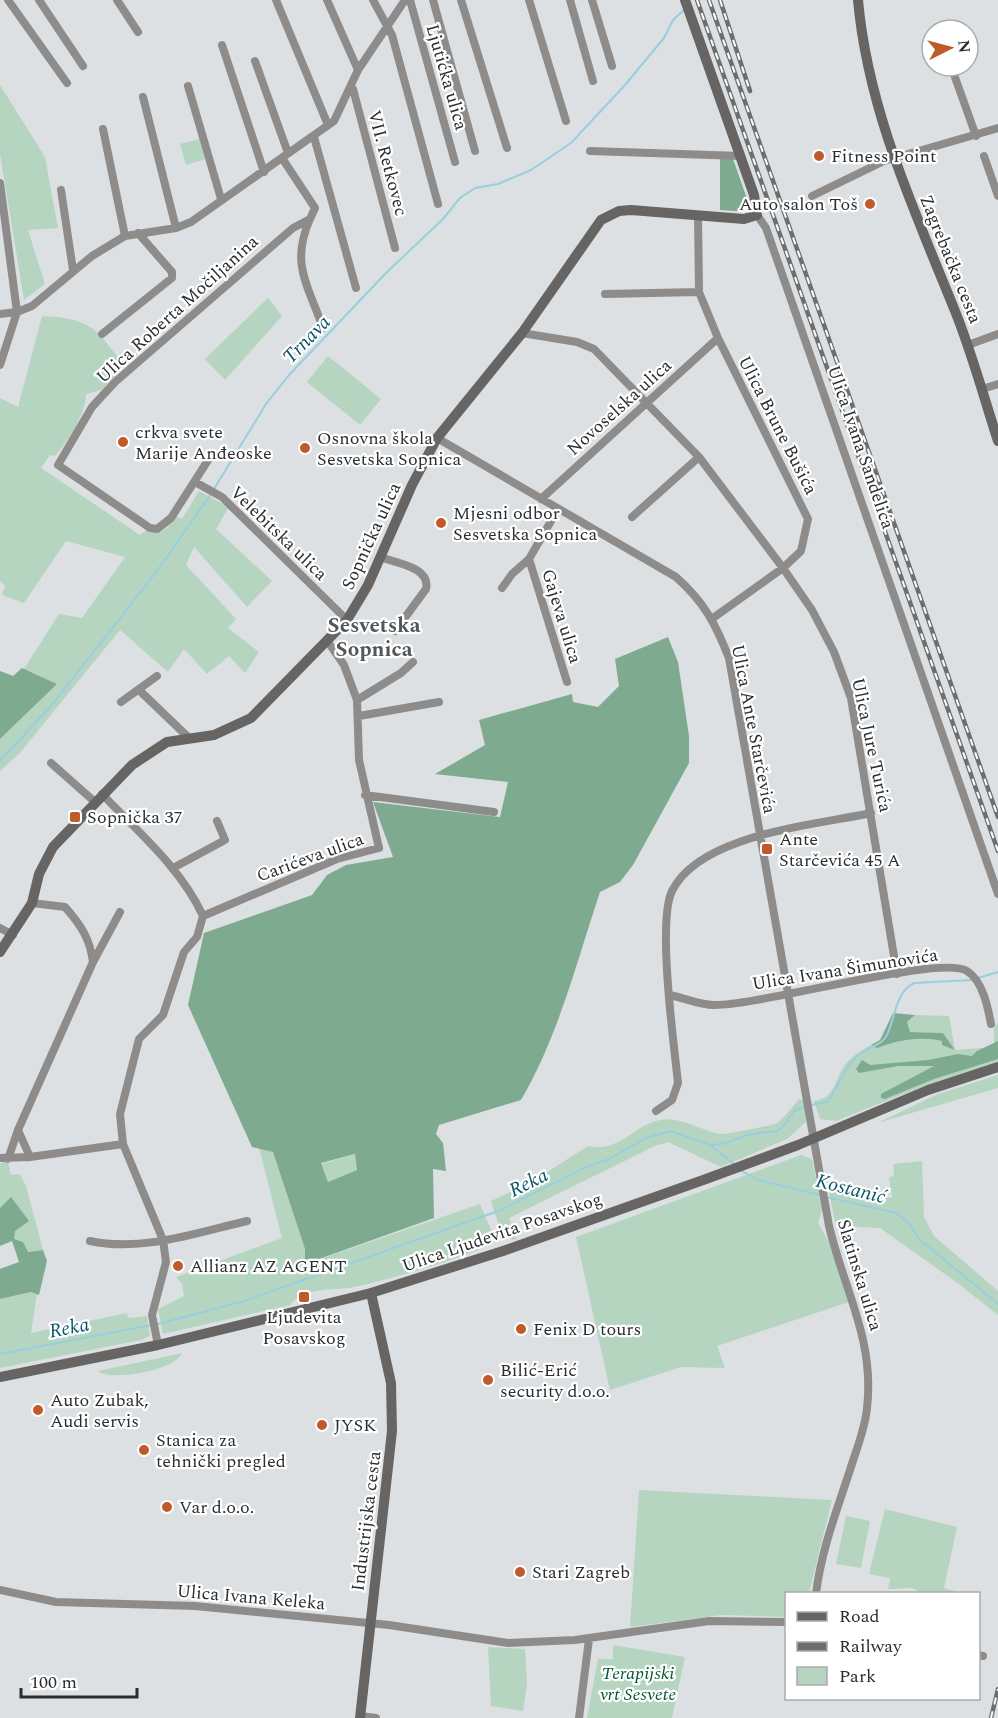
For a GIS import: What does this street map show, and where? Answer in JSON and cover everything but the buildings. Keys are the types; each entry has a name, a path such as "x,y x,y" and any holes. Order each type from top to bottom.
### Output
{"street":[{"path":"8,0 67,83"},
{"path":"39,0 83,66"},
{"path":"117,0 138,32"},
{"path":"276,0 328,125"},
{"path":"327,0 358,70"},
{"path":"373,0 393,35 438,204"},
{"name":"VII. Retkovec","path":"0,314 17,312 32,306 74,270 125,236 176,228 191,222 221,199 314,137 338,115 358,70 407,0"},
{"name":"Ljutićka ulica","path":"407,0 455,162"},
{"path":"433,0 476,151"},
{"path":"461,0 507,148"},
{"path":"529,0 566,122"},
{"path":"570,0 593,81"},
{"path":"592,0 612,66"},
{"name":"Zagrebačka cesta","path":"858,0 869,76 893,159 968,345 998,441"},
{"name":"Ulica Ivana Sandelića","path":"685,1 741,156 757,205 757,216 770,239 998,894"},
{"path":"222,45 264,172"},
{"path":"255,61 285,155 315,208 301,240 300,263 323,328"},
{"path":"955,78 976,136"},
{"path":"188,86 221,199"},
{"name":"VII. Retkovec","path":"350,87 353,89 395,248"},
{"path":"143,97 176,228"},
{"path":"812,196 868,168 949,140 976,136 998,128"},
{"path":"104,129 125,236"},
{"path":"314,137 356,288"},
{"path":"590,151 741,156"},
{"path":"984,156 998,196"},
{"path":"0,183 17,312 0,365"},
{"path":"61,190 74,270"},
{"name":"Sopnička ulica","path":"0,952 32,903 39,874 49,853 98,798 132,765 167,742 214,735 251,718 328,642 347,620 364,592 412,485 437,438 522,333 601,220 619,212 631,210 744,219 757,216"},
{"name":"Ulica Brune Bušića","path":"698,215 699,292 718,338 808,519 801,551 783,568 713,618"},
{"name":"Ulica Roberta Močiljanina","path":"195,482 164,526 150,528 58,465 92,407 115,381 293,228 310,219"},
{"path":"102,334 172,278 172,272 138,233"},
{"path":"605,294 699,292"},
{"name":"Ulica Jure Turića","path":"522,333 577,342 594,349 699,457 783,568 822,628 834,652 851,698 897,974"},
{"path":"968,345 998,334"},
{"name":"Novoselska ulica","path":"541,499 718,338"},
{"path":"982,389 998,384"},
{"name":"Ulica Ante Starčevića","path":"437,438 676,577 696,594 713,618 729,658 814,1138"},
{"path":"195,482 212,454"},
{"path":"632,517 699,457"},
{"name":"Velebitska ulica","path":"195,482 216,494 347,620"},
{"name":"Gajeva ulica","path":"502,588 512,574 529,559 558,509"},
{"path":"380,557 416,569 424,574 428,581 426,589 395,631"},
{"name":"Gajeva ulica","path":"529,559 567,682"},
{"name":"Carićeva ulica","path":"202,916 337,859 379,848 365,795 359,760 357,700 344,665 328,642"},
{"path":"357,700 401,673 412,662"},
{"path":"121,702 157,676"},
{"path":"140,690 189,738"},
{"path":"359,716 439,702"},
{"path":"51,763 98,798 173,868 195,900 202,916 197,937 184,952 163,1015 139,1039 120,1114 123,1143 164,1240 166,1262 152,1315 157,1340"},
{"path":"365,795 494,812"},
{"path":"656,1111 672,1100 678,1083 666,931 672,892 690,869 708,857 759,836 871,813"},
{"path":"173,868 225,840 217,821"},
{"path":"32,903 65,907 82,927 91,948 93,962"},
{"path":"4,1159 93,962 120,912"},
{"path":"0,928 13,935"},
{"name":"Ulica Ivana Šimunovića","path":"670,995 714,1005 897,974 956,967 969,972 975,980 991,1024"},
{"name":"Ulica Ljudevita Posavskog","path":"0,1377 371,1293 503,1251 727,1171 814,1138 928,1090 998,1067"},
{"path":"18,1130 30,1157"},
{"name":"Slatinska ulica","path":"814,1138 834,1248 863,1331 868,1396 863,1431 831,1529 816,1592"},
{"path":"4,1159 123,1143"},
{"path":"90,1241 113,1246 164,1240 247,1221"},
{"name":"Industrijska cesta","path":"360,1717 392,1423 391,1383 371,1293"},
{"name":"Ulica Ivana Keleka","path":"0,1590 56,1602 176,1605 371,1624 508,1643 546,1643 709,1621 785,1622"},
{"path":"579,1718 589,1638"},
{"path":"360,1717 376,1718"}],"green space":[{"path":"0,85 45,157 58,228 28,230 45,284 24,300 0,154"},
{"path":"200,139 205,159 186,165 180,144"},
{"path":"720,159 733,159 751,210 748,212 720,210"},
{"path":"268,298 282,316 225,380 205,359"},
{"path":"42,316 72,320 92,328 125,366 101,390 86,394 83,410 71,435 55,456 50,455 41,468 140,535 146,530 160,532 176,516 182,519 199,491 229,507 216,529 272,581 247,607 194,547 186,565 236,619 228,628 259,652 245,673 229,656 207,674 184,649 168,672 120,630 19,754 0,771 0,739 57,684 24,669 59,614 82,618 125,557 66,541 24,603 2,595 5,586 0,581 0,398 18,407"},
{"path":"328,356 381,399 360,425 307,382"},
{"path":"668,637 678,662 689,736 689,763 633,865 620,882 600,892 566,998 534,1076 521,1100 439,1125 436,1134 443,1143 446,1171 433,1169 434,1218 305,1264 305,1249 273,1152 252,1147 188,1005 204,933 312,895 327,875 346,865 393,857 373,802 500,817 508,782 435,774 485,745 479,720 572,694 573,702 598,707 619,686 615,659","holes":["355,1154 357,1170 328,1182 321,1163"]},
{"path":"22,668 57,684 0,739 0,671 13,676"},
{"path":"893,1013 915,1015 907,1022 910,1032 943,1033 955,1050 942,1045 942,1041 925,1039 901,1041 877,1048 871,1045 880,1040"},
{"path":"915,1015 949,1016 955,1050 994,1047 994,1027 998,1023 998,1062 929,1084 836,1121 820,1119 814,1101 830,1093 847,1063 871,1045 877,1048 901,1041 925,1039 942,1041 942,1045 954,1049 943,1033 910,1032 907,1022"},
{"path":"998,1041 998,1059 934,1079 885,1099 881,1098 881,1094 934,1066 898,1066 859,1073 856,1069 862,1060 870,1065 928,1060 958,1054 972,1056 977,1051"},
{"path":"998,1075 998,1088 877,1123 938,1094"},
{"path":"799,1099 803,1100 807,1121 787,1139 721,1167 668,1142 655,1146 509,1218 517,1239 513,1240 502,1235 491,1201 530,1183 588,1146 609,1146 650,1123 667,1119 719,1134 767,1126 780,1121"},
{"path":"259,1148 273,1152 305,1249 306,1264 480,1204 492,1232 492,1242 469,1254 404,1274 354,1287 311,1292 296,1299 290,1305 163,1334 158,1309 184,1296 182,1284 176,1277 282,1238"},
{"path":"356,1154 357,1170 328,1182 321,1164"},
{"path":"801,1155 812,1159 822,1210 818,1223 828,1240 849,1302 717,1346 725,1368 681,1367 610,1390 576,1237"},
{"path":"4,1160 8,1162 11,1175 20,1174 26,1186 43,1250 28,1252 14,1240 11,1198 0,1208 0,1165"},
{"path":"922,1161 924,1217 934,1236 998,1291 998,1315 880,1228 836,1226 827,1184 892,1198 889,1177 894,1176 893,1164"},
{"path":"11,1197 29,1221 15,1231 14,1239 23,1242 28,1252 43,1250 47,1261 39,1295 31,1292 0,1299 0,1269 19,1262 12,1241 0,1246 0,1208"},
{"path":"31,1292 37,1294 31,1333 127,1313 128,1318 147,1316 150,1336 141,1340 0,1368 0,1299"},
{"path":"182,1353 168,1365 129,1375 105,1374 98,1371"},
{"path":"639,1490 832,1500 809,1592 785,1592 785,1617 722,1615 630,1627"},
{"path":"885,1509 957,1527 944,1588 958,1592 919,1592 910,1588 888,1589 890,1578 869,1574"},
{"path":"846,1516 870,1521 861,1568 836,1564"},
{"name":"Terapijski vrt Sesvete","path":"613,1645 685,1657 672,1718 587,1718 598,1659 613,1659"},
{"path":"488,1647 525,1649 527,1683 523,1711 491,1706"}],"waterway":[{"name":"Trnava","path":"214,489 266,404 289,375 386,273 443,219 460,198 475,188 498,184 531,170 571,143 625,85 664,38 673,20 684,10"},
{"name":"Trnava","path":"0,761 51,706 157,571 211,494"},
{"name":"Reka","path":"978,978 998,972"},
{"name":"Reka","path":"811,1105 827,1102 855,1058 885,1039 900,998 908,987 914,983 972,980"},
{"name":"Reka","path":"0,1354 162,1323 244,1301 501,1210 586,1167 609,1159 646,1138 671,1131 710,1145 722,1144 751,1134 776,1131 782,1128 794,1111 805,1106"},
{"name":"Kostanić","path":"710,1145 734,1164"},
{"name":"Kostanić","path":"740,1170 758,1180 820,1195"},
{"name":"Kostanić","path":"826,1197 896,1213 909,1223 920,1240 998,1304"}],"railway":[{"path":"697,0 998,851"},
{"path":"709,0 998,817"},
{"path":"720,0 750,91"},
{"path":"991,1718 998,1689"}],"place":[{"name":"Fitness Point","path":"819,156"},
{"name":"Auto salon Toš","path":"870,204"},
{"name":"crkva svete Marije Anđeoske","path":"123,442"},
{"name":"Osnovna škola Sesvetska Sopnica","path":"305,448"},
{"name":"Mjesni odbor Sesvetska Sopnica","path":"441,523"},
{"name":"Sopnička 37","path":"75,817"},
{"name":"Ante Starčevića 45 A","path":"767,849"},
{"name":"Allianz AZ AGENT","path":"178,1266"},
{"name":"Ljudevita Posavskog","path":"304,1297"},
{"name":"Fenix D tours","path":"521,1329"},
{"name":"Bilić-Erić security d.o.o.","path":"488,1380"},
{"name":"Auto Zubak, Audi servis","path":"38,1410"},
{"name":"JYSK","path":"322,1425"},
{"name":"Stanica za tehnički pregled","path":"144,1450"},
{"name":"Var d.o.o.","path":"167,1507"},
{"name":"Stari Zagreb","path":"520,1572"}],"district":[{"name":"Sesvetska Sopnica","path":"374,637"}]}
